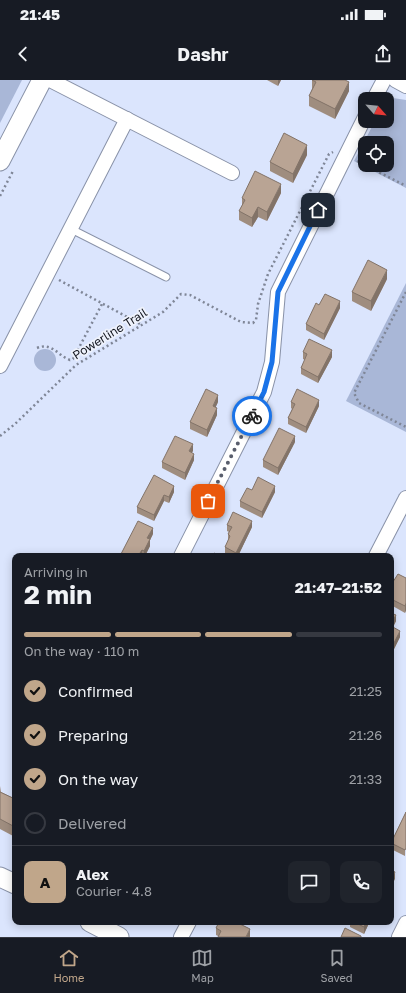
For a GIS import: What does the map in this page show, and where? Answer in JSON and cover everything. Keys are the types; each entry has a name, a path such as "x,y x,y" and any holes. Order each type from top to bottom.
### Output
{"street":[{"path":"0,161 42,80"},
{"path":"50,80 232,173"},
{"path":"378,92 384,80"},
{"path":"395,80 406,86"},
{"path":"0,366 127,119"},
{"path":"183,553 264,392 272,362 278,292 360,128"},
{"path":"378,553 406,498"},
{"path":"0,877 12,883"},
{"path":"399,937 406,923"},
{"path":"96,925 120,937"},
{"path":"181,937 187,925"}],"lane":[{"path":"71,229 166,277"}],"path":[{"path":"58,280 142,325"},
{"path":"406,292 354,393 359,403 406,427"},
{"name":"Powerline Trail","path":"0,436 15,424 76,365 163,312 178,297"},
{"path":"73,359 102,304"},
{"path":"37,348 42,346 51,347 65,358 70,360 73,359"},
{"path":"73,359 76,365"}],"shaded area":[{"path":"0,80 22,80 0,123"},
{"path":"394,98 406,100 406,188 375,172 394,172 394,136 367,136 371,128 394,128"},
{"path":"358,153 358,163 354,161"},
{"path":"406,283 406,432 346,401"},
{"path":"45,349 53,352 56,360 53,368 45,371 37,368 34,360 37,352"}],"building":[{"path":"312,80 345,80 349,82 335,109 309,96 316,82"},
{"path":"284,133 307,145 293,174 270,162"},
{"path":"255,171 281,184 267,212 258,207 252,218 239,211 245,200 242,198"},
{"path":"368,260 387,270 371,301 352,292"},
{"path":"325,294 340,301 324,334 306,324 316,303 319,305"},
{"path":"309,339 332,350 318,377 301,368 307,354 303,352"},
{"path":"206,389 218,395 213,406 217,408 207,430 190,422"},
{"path":"297,389 319,400 306,427 288,418 295,404 291,402"},
{"path":"279,428 295,436 278,468 263,460"},
{"path":"175,436 193,444 189,451 194,454 185,473 162,462"},
{"path":"154,475 174,486 169,497 164,495 154,515 137,507"},
{"path":"258,477 275,486 262,512 240,501 247,488 252,490"},
{"path":"233,512 252,521 236,553 225,547 230,536 228,534 232,527 227,525"},
{"path":"138,521 153,528 147,538 150,539 144,551 142,550 140,553 122,553"},
{"path":"398,574 406,578 405,606 394,600 394,580"},
{"path":"394,628 400,631 394,643"},
{"path":"0,792 12,798 12,825 0,819"},
{"path":"406,812 405,850 394,844 394,837"},
{"path":"218,925 242,925 250,929 246,937 218,937 221,931 216,928"},
{"path":"345,928 361,936 361,937 341,937"}],"way so far":[{"path":"208,501 252,416"}],"route":[{"path":"252,416 264,392 272,362 278,292 318,210"}]}
